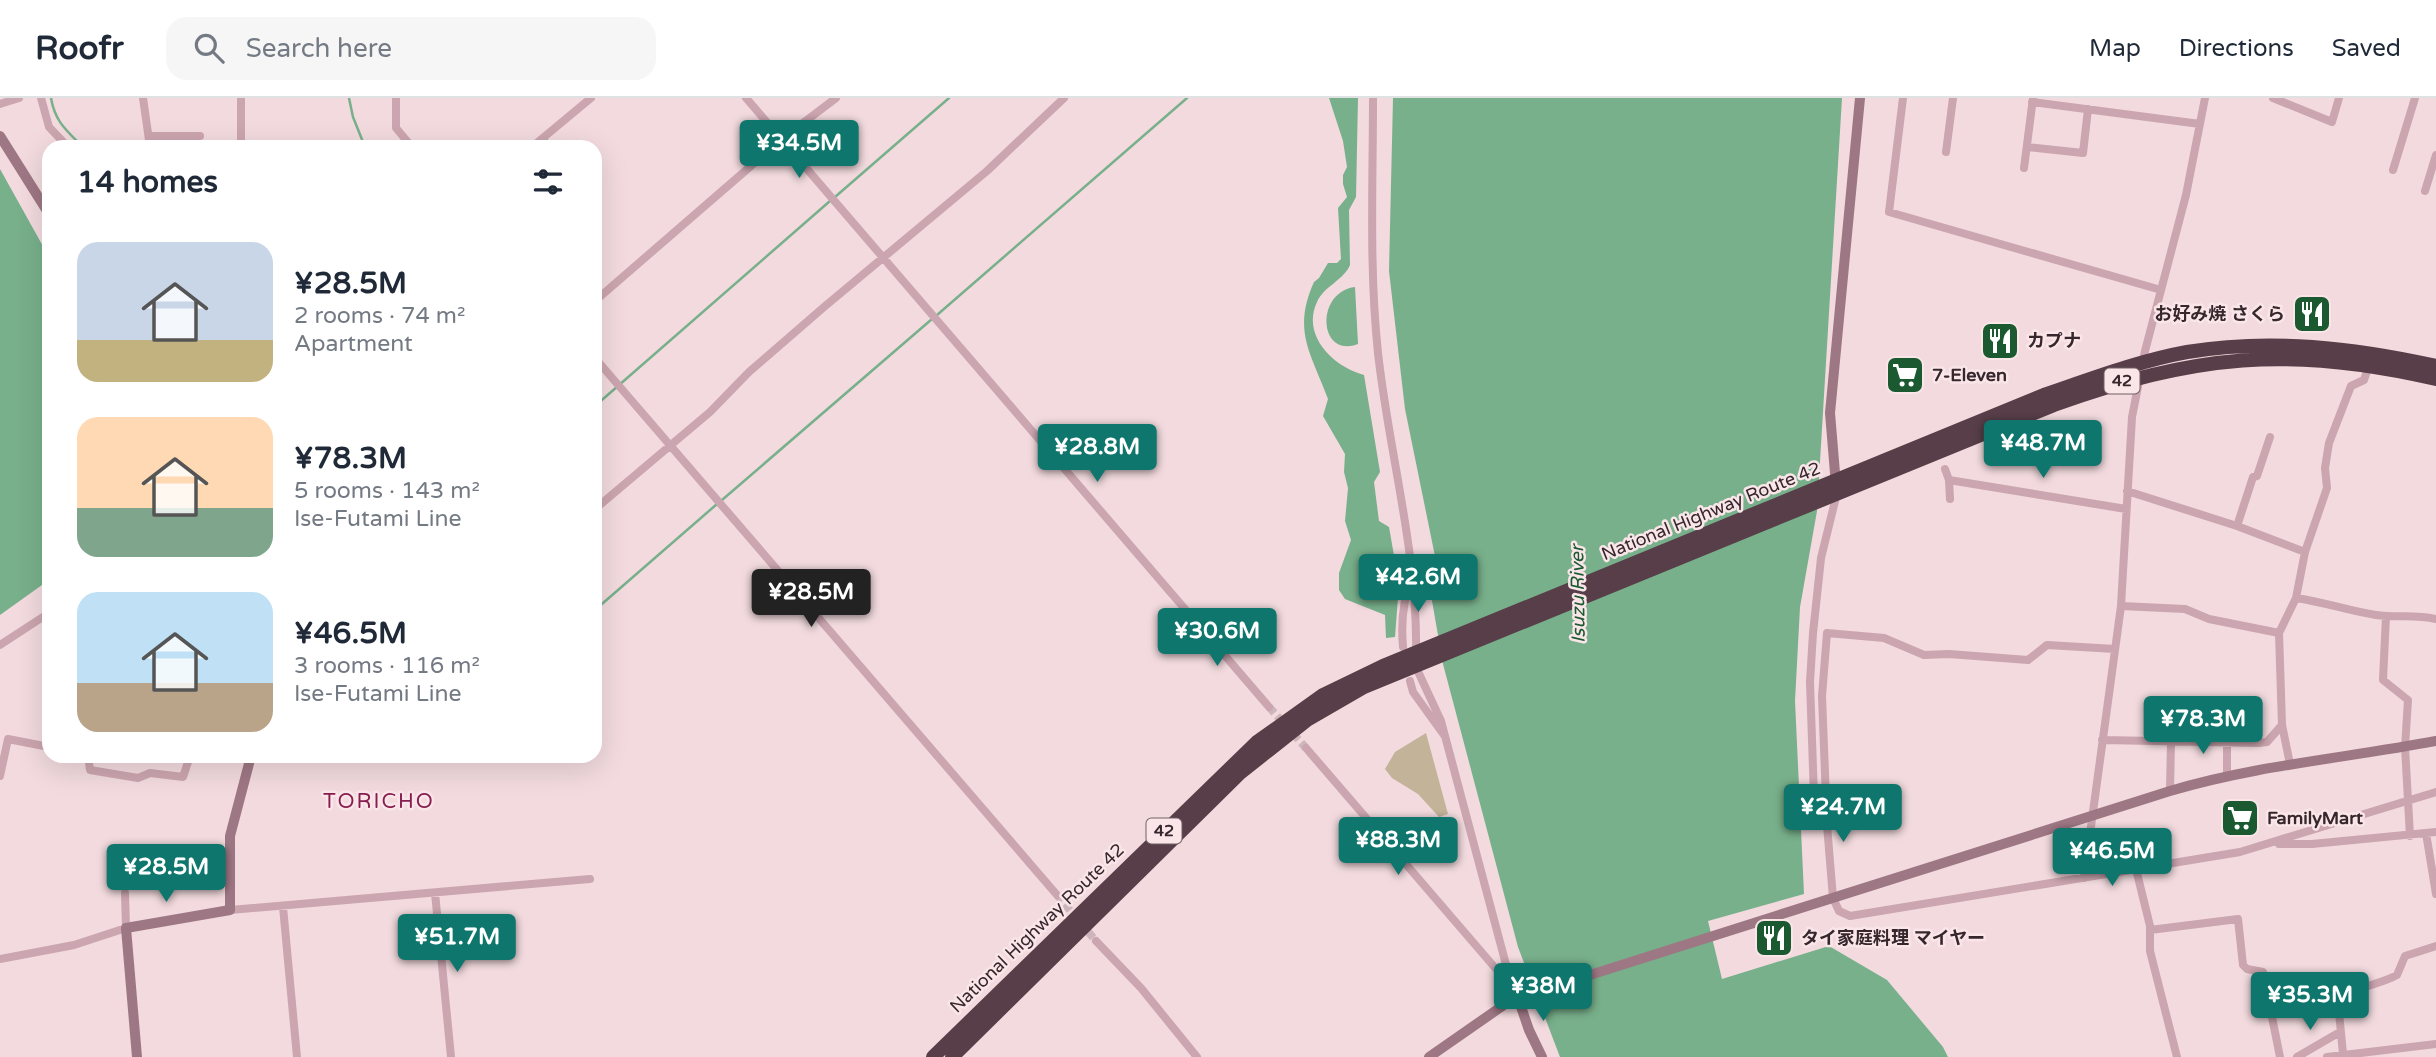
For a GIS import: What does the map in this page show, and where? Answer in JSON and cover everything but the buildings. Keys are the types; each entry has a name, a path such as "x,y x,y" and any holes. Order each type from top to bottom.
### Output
{"highway":[{"name":"National Highway Route 42","path":"933,1057 1256,742 1323,695 1383,666 1419,655 1831,489 2140,370 2212,349 2295,345 2381,354 2436,366"},
{"name":"National Highway Route 42","path":"2140,370 2245,359 2286,358 2369,365 2436,379"},
{"name":"National Highway Route 42","path":"952,1057 1257,759 1335,702 1419,655"}],"main road":[{"path":"1831,489 1830,414 1860,98"},
{"path":"0,136 42,203"},
{"path":"1429,1057 1501,1005 1518,998 2170,791 2227,776 2290,764 2436,741"},
{"path":"137,1057 126,928 230,910 230,836 249,763"},
{"path":"1518,998 1542,1057"}],"street":[{"path":"0,104 19,98"},
{"path":"41,98 49,127 61,140"},
{"path":"143,98 149,140"},
{"path":"241,98 241,140"},
{"path":"396,98 396,128 406,140"},
{"path":"540,140 591,98"},
{"path":"746,98 1269,707"},
{"path":"602,295 782,139 836,98"},
{"path":"602,503 710,412 749,372 987,171 1064,98"},
{"path":"1373,98 1372,285 1378,354 1412,577 1419,655 1446,737 1512,987"},
{"path":"1903,98 1888,212 2161,290"},
{"path":"1946,152 1953,98"},
{"path":"2084,878 2121,606 2129,441 2140,370 2186,195 2205,98"},
{"path":"2273,98 2332,122 2339,98"},
{"path":"2393,170 2415,98"},
{"path":"2024,167 2032,100 2200,124"},
{"path":"2027,147 2083,153 2088,109"},
{"path":"149,136 200,136"},
{"path":"2425,191 2436,155"},
{"path":"2290,764 2282,725 2279,633 2297,598 2305,552 2327,488 2325,468 2329,443 2351,386 2364,380 2369,365"},
{"path":"602,366 1057,895"},
{"path":"2238,526 2253,477 2257,476 2270,437"},
{"path":"1945,469 1950,499"},
{"path":"1948,480 2126,509"},
{"path":"1827,825 1815,826 1810,682 1821,558 1831,489"},
{"path":"2127,491 2238,526 2305,552"},
{"path":"1412,577 1407,589 1402,629 1419,655"},
{"path":"2297,598 2355,612 2436,619"},
{"path":"2121,606 2185,609 2209,619 2279,633"},
{"path":"2386,616 2383,680 2408,700 2405,747 2410,836"},
{"path":"0,645 42,618"},
{"path":"2115,649 2047,645 2028,660 1948,654 1924,655 1884,638 1827,633 1822,695 1827,825 1833,898 1839,911 1850,916 2240,852 2275,844 2305,830 2436,792"},
{"path":"1410,681 1413,692 1446,737"},
{"path":"2102,740 2267,742 2282,725"},
{"path":"0,776 8,739 42,746"},
{"path":"2170,791 2171,741"},
{"path":"2227,743 2227,776"},
{"path":"1306,748 1512,987 1518,998"},
{"path":"89,763 90,770 138,778 150,773 183,777 188,763"},
{"path":"2275,844 2312,844 2436,832"},
{"path":"2426,834 2436,894"},
{"path":"2136,869 2150,930 2150,951 2177,1057"},
{"path":"230,910 590,879"},
{"path":"0,958 74,945 126,928 125,893"},
{"path":"435,893 451,1057"},
{"path":"283,907 296,1057"},
{"path":"2150,930 2238,919 2243,965 2247,969 2263,972 2280,1057"},
{"path":"1096,941 1141,988 1198,1057"},
{"path":"2343,1054 2339,1012 2357,990 2397,975 2405,956 2436,946"},
{"path":"2297,1057 2340,1031"},
{"path":"2327,1057 2436,1044"}],"shaded area":[{"path":"1426,733 1448,814 1439,817 1418,794 1392,778 1385,769 1395,752"}],"water":[{"path":"1329,98 1358,98 1356,197 1349,210 1350,265 1320,296 1313,315 1313,327 1323,348 1332,357 1364,375 1380,472 1374,482 1379,521 1389,527 1399,584 1395,637 1386,638 1385,615 1345,599 1339,590 1339,573 1351,540 1345,521 1348,488 1344,472 1345,454 1323,416 1328,399 1310,355 1304,328 1308,299 1314,282 1328,263 1337,263 1341,259 1338,208 1347,197 1343,175 1347,167 1343,141"},
{"name":"Isuzu River","path":"1393,98 1842,98 1817,511 1800,607 1795,701 1804,894 1708,921 1722,979 1829,946 1887,980 1943,1047 1948,1057 1560,1057 1518,947 1443,664 1427,572 1437,566 1405,409 1389,271"},
{"path":"0,169 42,244 42,585 0,615"},
{"path":"1355,287 1358,344 1345,346 1335,342 1329,334 1328,311 1333,300 1342,292"}],"waterway":[{"path":"51,98 59,120 76,140"},
{"path":"349,98 362,140"},
{"path":"835,197 949,98"},
{"path":"937,315 1187,98"},
{"path":"602,400 830,201"},
{"path":"722,500 932,319"},
{"path":"602,604 717,504"}],"tunnel":[{"path":"1269,707 1306,748"},
{"path":"1057,895 1096,941"}],"place":[{"name":"お好み焼 さくら","path":"2312,314"},
{"name":"カプナ","path":"2000,341"},
{"name":"7-Eleven","path":"1905,375"},
{"name":"FamilyMart","path":"2240,818"},
{"name":"タイ家庭料理 マイヤー","path":"1774,938"}],"district":[{"name":"TORICHO","path":"379,801"}]}
